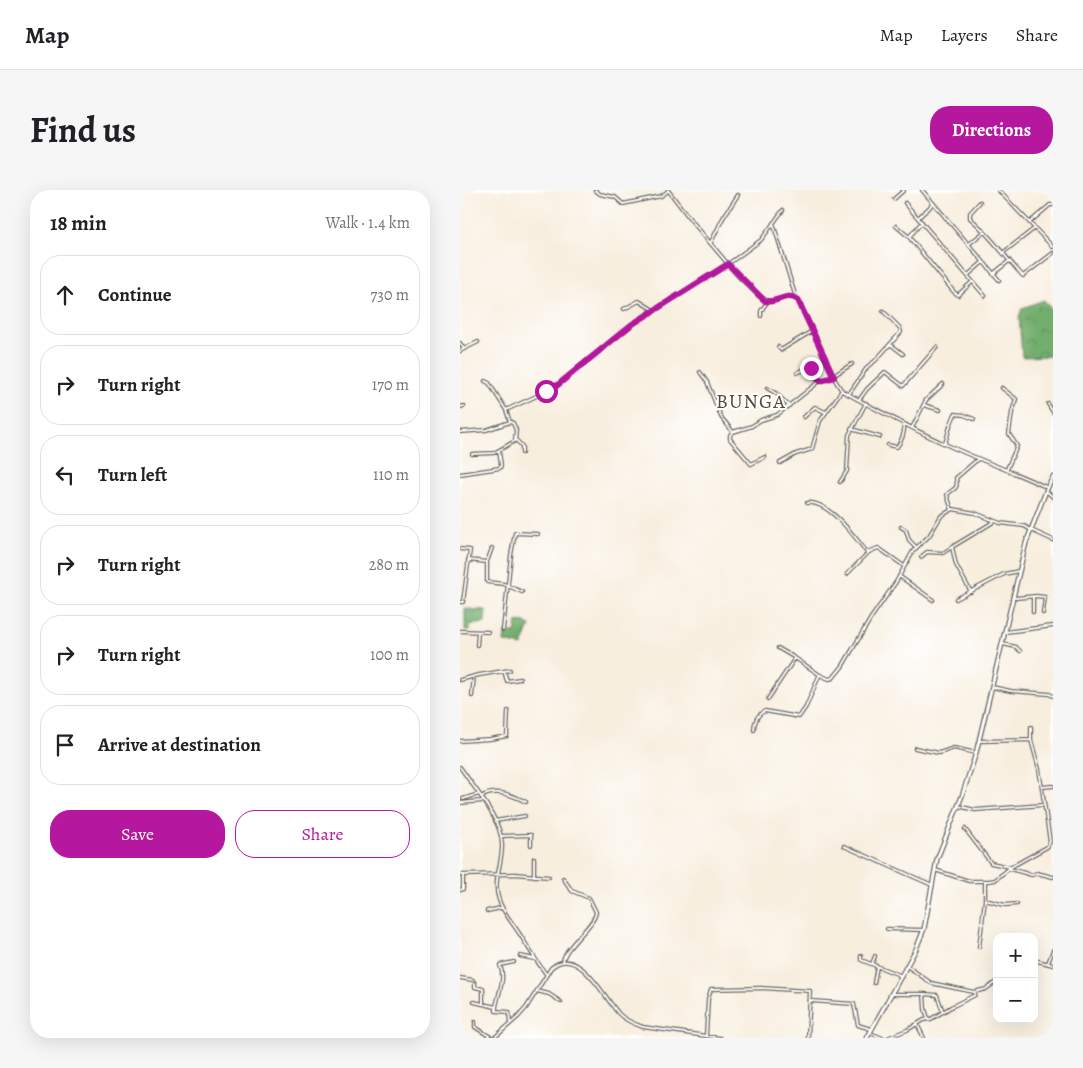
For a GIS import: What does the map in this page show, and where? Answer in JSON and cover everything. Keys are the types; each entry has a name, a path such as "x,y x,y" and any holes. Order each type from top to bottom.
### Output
{"street":[{"path":"595,190 600,194 615,197 623,204 661,196 668,190 728,264 767,302"},
{"path":"894,199 904,190"},
{"path":"922,190 999,280"},
{"path":"998,190 1053,246"},
{"path":"711,242 723,218 738,195"},
{"path":"980,202 969,215 970,218 1004,252 1009,261 1023,276 1053,253"},
{"path":"905,203 985,296"},
{"path":"919,217 932,203"},
{"path":"1030,222 1050,205 1053,205"},
{"path":"506,410 554,388 624,331 728,264 760,240 783,210"},
{"path":"909,237 922,222"},
{"path":"773,223 796,298 842,390 945,444 978,459 1007,469 1047,490 1053,497"},
{"path":"896,226 909,237 958,295 972,280"},
{"path":"1004,252 1036,228"},
{"path":"968,244 984,232"},
{"path":"994,274 1009,261"},
{"path":"968,275 983,262"},
{"path":"761,316 761,311 767,302 788,297 796,298"},
{"path":"624,309 639,301 655,311"},
{"path":"849,394 868,366 875,361 902,330 882,311"},
{"path":"778,347 782,350 812,331"},
{"path":"460,350 478,342"},
{"path":"460,343 464,349"},
{"path":"890,344 903,354"},
{"path":"859,400 862,394 885,372 903,386 938,347"},
{"path":"765,457 751,464 729,438 733,432 777,415 820,381 834,377 852,364"},
{"path":"797,373 810,367 820,381"},
{"path":"700,372 707,382 721,417 733,432"},
{"path":"485,381 489,383 506,410 510,422 514,425 516,440 522,446 522,453"},
{"path":"912,428 926,400 942,384"},
{"path":"767,388 777,394 789,406"},
{"path":"1002,388 1016,399 1009,434 1017,446 1007,469"},
{"path":"780,463 812,448 818,424 842,390"},
{"path":"840,482 847,471 849,434 866,403"},
{"path":"1048,404 1053,412"},
{"path":"924,405 940,410"},
{"path":"460,407 464,406"},
{"path":"804,417 815,407 825,412"},
{"path":"945,444 955,414 974,419"},
{"path":"460,432 486,430 510,422"},
{"path":"888,446 897,447 902,438 904,424"},
{"path":"851,429 880,437"},
{"path":"472,454 499,451 505,445 516,440"},
{"path":"460,474 500,468 499,451"},
{"path":"952,510 947,495 955,489 957,484 956,478 978,459"},
{"path":"867,1038 916,949 923,930 935,870 946,834 976,754 1013,596 1031,530 1053,477"},
{"path":"807,503 818,504 846,525 869,552"},
{"path":"778,648 820,675 829,679 833,678 842,667 916,547 928,536 941,516 953,509 995,521 1024,526 1053,540"},
{"path":"921,557 928,552 943,553 995,521"},
{"path":"901,528 906,530 909,540 916,547"},
{"path":"503,630 511,555 516,533 538,534"},
{"path":"492,548 487,562 487,582 509,586 522,592"},
{"path":"846,574 869,552 880,548 904,566"},
{"path":"952,548 956,565 971,592"},
{"path":"460,549 470,550 464,598 463,602 460,602"},
{"path":"468,560 487,562"},
{"path":"956,599 1004,574 1020,571"},
{"path":"899,576 933,600"},
{"path":"1013,596 1016,598 1045,597 1043,613"},
{"path":"1033,597 1033,612"},
{"path":"1005,632 1053,626"},
{"path":"460,631 488,632"},
{"path":"477,645 478,633"},
{"path":"1002,644 1016,647 1020,651"},
{"path":"768,699 795,658"},
{"path":"460,680 510,670"},
{"path":"504,671 507,681 520,679"},
{"path":"754,730 758,716 765,711 800,717 820,675"},
{"path":"472,696 474,676"},
{"path":"992,687 1053,696"},
{"path":"460,741 490,740 507,736 508,711"},
{"path":"935,870 969,881 985,882 995,880 1010,868 1047,847 1050,842 1046,808 1037,760 1031,740 1031,726"},
{"path":"979,741 1031,740"},
{"path":"915,748 939,753 954,748 976,754"},
{"path":"460,767 495,821 501,836 502,853 497,874 497,894 501,908 546,974"},
{"path":"460,775 464,774"},
{"path":"1042,787 1053,786"},
{"path":"463,799 499,792 526,802"},
{"path":"460,803 483,801"},
{"path":"958,806 975,810 1044,805"},
{"path":"495,821 525,816"},
{"path":"965,829 991,862 1032,875 1038,873 1053,877"},
{"path":"501,836 531,835 531,845"},
{"path":"844,846 932,885"},
{"path":"534,858 534,876"},
{"path":"460,890 463,889 462,875 497,874 549,877"},
{"path":"563,878 572,891 589,898 596,912 594,919 564,956 563,962"},
{"path":"979,947 985,900 985,882"},
{"path":"985,900 1005,905 1017,904"},
{"path":"487,911 501,908"},
{"path":"887,929 923,930"},
{"path":"1048,963 1053,950"},
{"path":"520,956 535,960"},
{"path":"861,956 861,960 902,976"},
{"path":"872,964 875,956"},
{"path":"1038,961 1053,965"},
{"path":"510,1024 509,1012 496,1011 496,1007 503,975 500,965 514,962"},
{"path":"474,1022 475,1027 493,1038 526,1008 546,974 556,964 563,962 570,963 590,975 599,985 611,1005 626,1020 642,1027 720,1038"},
{"path":"874,982 877,966"},
{"path":"907,966 931,983 975,992 986,989 993,984"},
{"path":"460,978 473,980"},
{"path":"475,983 475,987 482,989 483,1004"},
{"path":"706,1036 708,999 711,989 761,988 810,991 808,1038"},
{"path":"537,990 549,994 561,1002"},
{"path":"887,1038 931,1019 950,1006 971,998 975,995 975,992"},
{"path":"892,994 937,996 943,1012"},
{"path":"924,994 928,1019"},
{"path":"810,1000 854,1004 856,1024 883,1038"},
{"path":"474,1002 496,1007"},
{"path":"917,1024 924,1038"},
{"path":"692,1038 696,1034"}],"green space":[{"path":"1044,300 1053,312 1053,356 1022,357 1019,317 1022,308"},
{"path":"465,609 486,610 485,623 470,625 470,631 465,630"},
{"path":"517,622 527,623 530,626 522,646 504,642 505,632 515,633"}],"district":[{"name":"BUNGA","path":"751,401"}],"route":[{"path":"546,391 554,388 631,325 665,306 728,264 765,301 770,302 784,297 794,297 798,300 834,377 820,381 811,368"}]}
